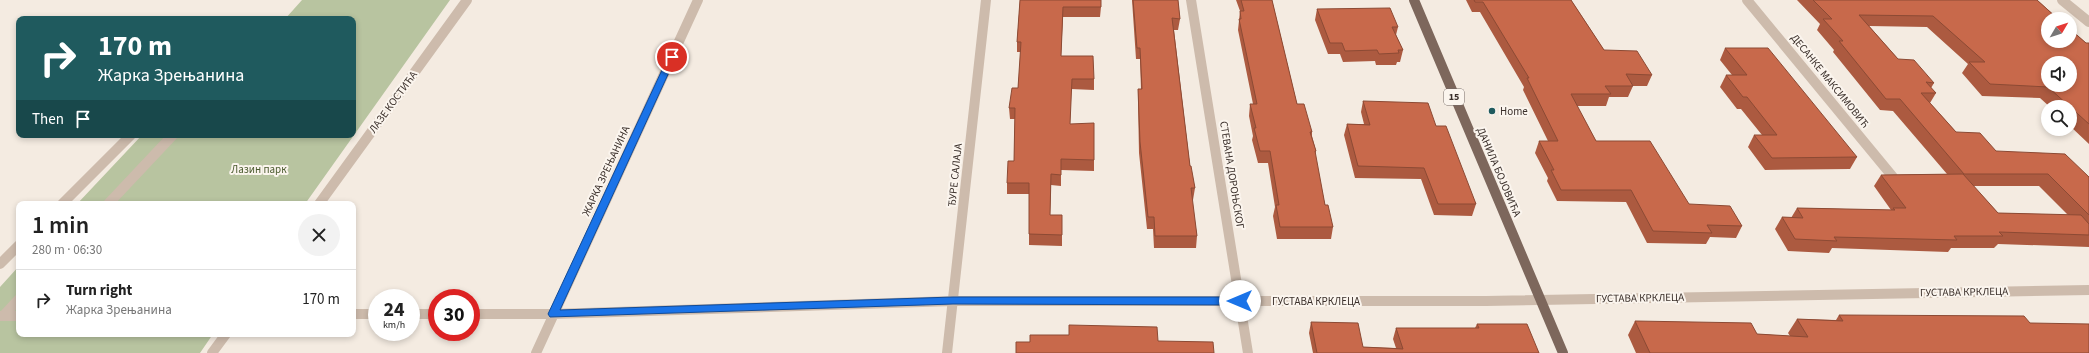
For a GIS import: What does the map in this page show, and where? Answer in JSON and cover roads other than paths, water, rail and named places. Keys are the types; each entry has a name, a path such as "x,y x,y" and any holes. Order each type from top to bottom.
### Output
{"main road":[{"name":"ДАНИЛА БОЈОВИЋА","path":"1414,0 1494,194 1563,353"}],"street":[{"name":"ЛАЗЕ КОСТИЋА","path":"321,201 466,0"},
{"name":"ЖАРКА ЗРЕЊАНИНА","path":"536,353 698,0"},
{"name":"ЂУРЕ САЛАЈА","path":"947,353 986,0"},
{"name":"СТЕВАНА ДОРОЊСКОГ","path":"1191,0 1248,353"},
{"name":"ДЕСАНКЕ МАКСИМОВИЋ","path":"1747,0 1893,177"},
{"path":"2062,0 2089,22"},
{"path":"65,201 128,138"},
{"path":"111,201 170,138"},
{"path":"0,264 16,248"},
{"name":"ГУСТАВА КРКЛЕЦА","path":"480,314 553,314 953,301 1540,300 2089,290"},
{"path":"1,316 16,302"},
{"path":"356,314 368,314"},
{"path":"1,316 16,316"},
{"path":"212,353 224,337"}],"place":[{"name":"Home","path":"1492,111"}],"park label":[{"name":"Лазин парк","path":"259,169"}]}
